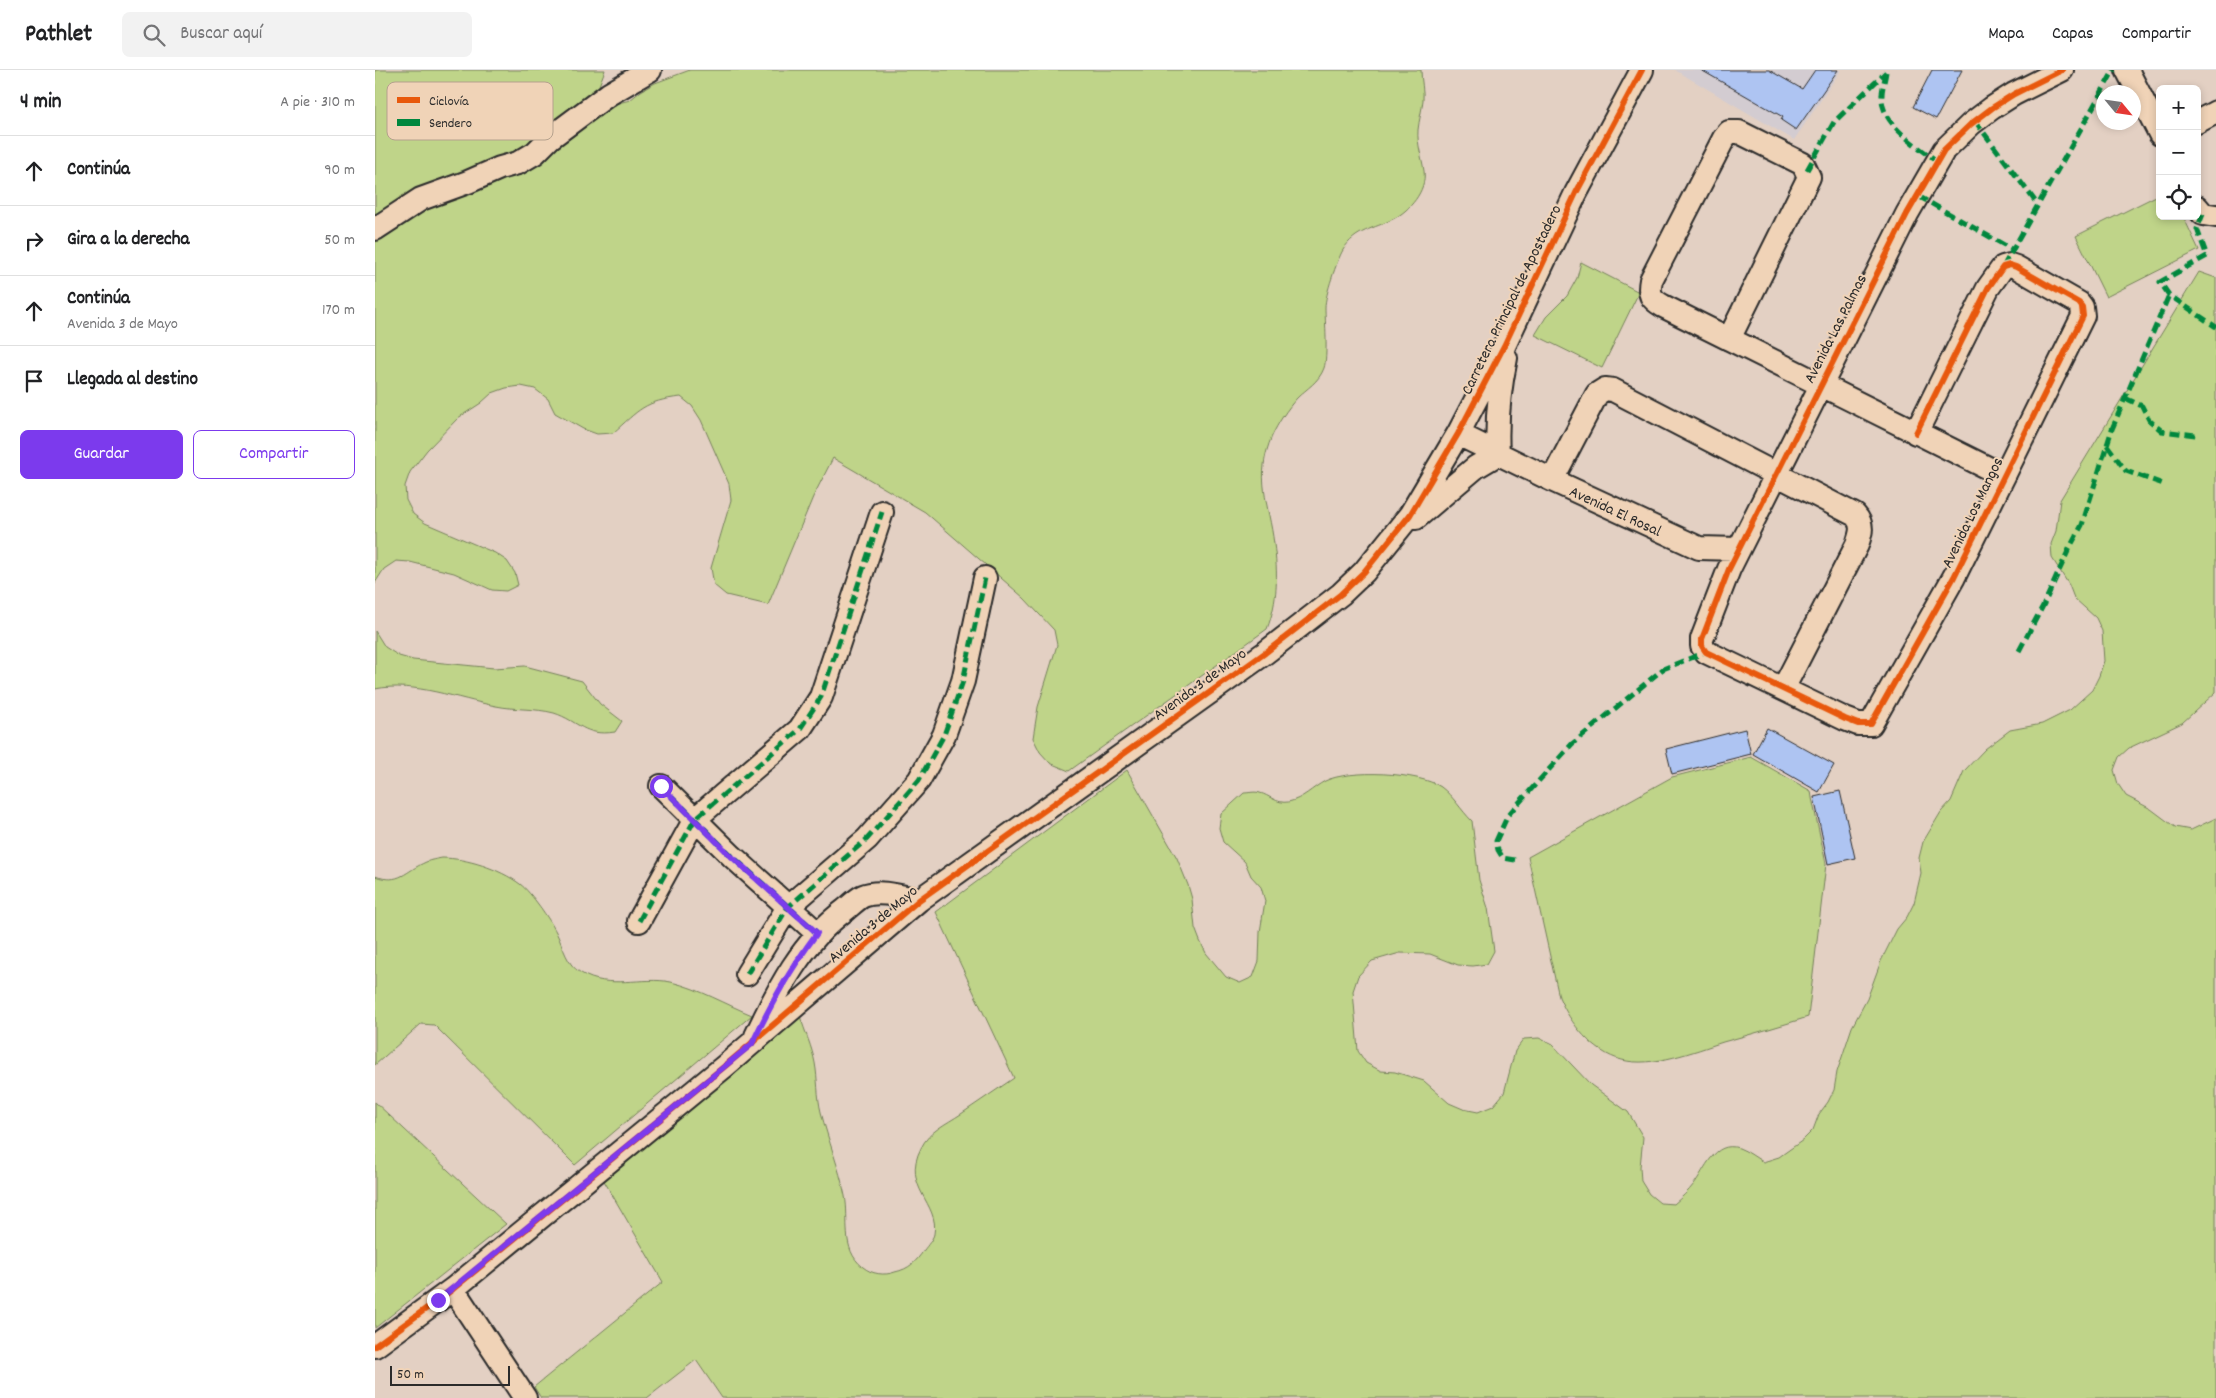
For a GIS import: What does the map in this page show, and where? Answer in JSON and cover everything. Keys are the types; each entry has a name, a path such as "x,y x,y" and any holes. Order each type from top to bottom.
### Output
{"street":[{"path":"553,136 609,94 650,70"},
{"name":"Carretera Principal de Apostadero","path":"1396,535 1458,434 1514,327 1576,193 1642,70"},
{"name":"Avenida Las Palmas","path":"1783,689 1706,652 1702,646 1702,639 1729,568 1907,214 1945,150 1971,124 1992,108 2014,94 2062,70"},
{"path":"2127,70 2158,130"},
{"path":"2201,120 2216,112"},
{"path":"1729,339 1809,177 1803,164 1739,132 1729,132 1723,138 1651,280 1649,292 1652,299 1663,306 1916,433 2004,476"},
{"path":"375,229 421,199 500,168 518,164 535,153 548,140"},
{"path":"2201,212 2203,214 2216,216"},
{"name":"Avenida Los Mangos","path":"1783,689 1845,719 1858,724 1871,724 1954,577 2083,316 2082,307 2079,302 2017,267 2003,266 1988,288 1916,433"},
{"path":"1396,535 1476,467 1498,454 1496,426 1498,400 1514,327"},
{"path":"1552,480 1597,394 1605,389 1613,390 1776,476 1855,515 1861,522 1861,532 1857,545 1783,689"},
{"name":"Avenida El Rosal","path":"1458,434 1699,548 1739,549"},
{"path":"639,921 695,819 800,729 821,697 882,512"},
{"name":"Avenida 3 de Mayo","path":"375,1346 453,1289 752,1044 919,900 1265,653 1341,594 1364,572 1396,535"},
{"path":"747,974 788,907 867,839 919,780 944,735 963,681 985,578"},
{"path":"661,786 731,856 817,933"},
{"path":"752,1044 773,998 817,933 863,896 880,894 919,900"},
{"path":"453,1289 525,1398"}],"shaded area":[{"path":"1675,70 1841,70 1794,140"}],"green space":[{"path":"375,70 605,70 595,96 603,107 630,100 655,83 690,70 1421,70 1423,104 1418,135 1424,171 1423,186 1416,200 1405,211 1393,219 1359,234 1343,250 1332,278 1325,307 1326,347 1324,368 1316,381 1286,411 1274,431 1267,451 1263,478 1274,544 1276,576 1275,597 1267,629 1069,771 1050,763 1040,752 1033,738 1038,707 1057,645 1054,630 1024,598 925,512 833,458 813,497 768,605 726,595 714,585 711,568 731,500 729,484 701,420 692,406 681,397 650,404 636,413 613,433 597,434 583,429 555,413 548,399 535,389 521,386 506,388 492,393 481,403 458,418 427,450 410,472 405,486 406,500 413,514 425,523 495,553 507,561 515,573 518,585 506,591 492,590 454,573 410,562 396,561 384,569 375,583"},
{"path":"2156,196 2156,220 2185,220 2199,250 2106,297 2076,236"},
{"path":"1581,262 1639,292 1602,368 1535,335 1546,317 1567,296 1577,278"},
{"path":"2199,272 2216,278 2216,692 2182,723 2129,748 2119,757 2114,770 2118,784 2126,796 2151,809 2175,827 2191,830 2216,818 2216,1398 722,1398 696,1360 647,1398 541,1398 534,1387 663,1282 603,1179 800,1016 814,1057 821,1112 845,1196 847,1234 851,1252 863,1267 878,1274 900,1271 915,1261 934,1234 932,1213 915,1174 916,1162 924,1142 938,1128 1014,1078 936,912 1127,770 1177,858 1192,899 1195,928 1206,953 1226,977 1240,983 1253,977 1259,961 1260,932 1265,901 1261,887 1251,876 1245,862 1223,842 1219,828 1221,814 1244,793 1258,792 1280,802 1288,802 1303,796 1325,781 1350,775 1401,775 1431,782 1441,787 1472,821 1479,880 1488,908 1494,951 1487,964 1473,966 1458,965 1430,954 1400,953 1372,961 1358,976 1353,991 1358,1051 1366,1063 1381,1071 1395,1072 1424,1081 1449,1103 1463,1109 1478,1112 1493,1106 1504,1093 1515,1051 1524,1039 1539,1038 1553,1045 1591,1085 1628,1112 1643,1137 1640,1167 1641,1181 1649,1194 1660,1203 1674,1204 1677,1202 1694,1184 1711,1158 1723,1148 1739,1148 1763,1162 1779,1157 1803,1140 1813,1130 1819,1114 1834,1090 1837,1072 1852,1027 1867,999 1881,961 1897,929 1907,917 1914,903 1921,873 1919,858 1923,842 1941,812 1951,801 1964,771 1985,749 2010,730 2042,724 2070,710 2092,690 2099,676 2104,661 2102,631 2096,618 2074,598 2069,585 2052,558 2051,544 2056,531 2060,500"},
{"path":"375,631 385,647 399,656 413,660 494,668 525,666 582,681 600,704 622,721 615,732 596,732 582,727 563,716 547,711 496,706 421,689 390,687 375,689"},
{"path":"1751,757 1811,791 1826,864 1808,1017 1687,1054 1660,1060 1634,1062 1611,1056 1592,1044 1576,1027 1559,997 1528,857 1672,777"},
{"path":"442,858 483,865 520,884 545,914 572,965 581,973 603,981 649,980 671,982 702,993 752,1015 575,1165 434,1025 421,1024 375,1065 375,876 391,879 397,878 426,862"},
{"path":"375,1102 506,1224 375,1328"}],"building":[{"path":"1701,70 1769,70 1802,89 1815,70 1838,70 1796,130 1781,120 1783,117"},
{"path":"1932,70 1962,70 1936,119 1913,107"},
{"path":"1767,728 1834,765 1819,792 1753,754"},
{"path":"1745,729 1751,754 1672,774 1666,749"},
{"path":"1840,791 1855,858 1828,864 1814,797"}],"marked path":[{"path":"2003,267 2114,70"},
{"path":"1886,72 1882,95 1883,106 1887,116 1901,133 1938,162"},
{"path":"1807,170 1834,122 1886,72"},
{"path":"1975,121 2038,205"},
{"path":"1918,196 2013,250"},
{"path":"2203,214 2197,229 2207,256 2160,282 2169,295 2216,327"},
{"path":"2019,651 2082,525 2112,429 2169,295"},
{"path":"2125,398 2142,406 2149,420 2162,431 2196,435"},
{"path":"2107,445 2126,471 2166,485"},
{"path":"639,921 695,819 800,729 821,697 882,512"},
{"path":"747,974 788,907 867,839 919,780 944,735 963,681 985,578"},
{"path":"1515,860 1503,858 1498,850 1496,841 1508,815 1572,744 1663,669 1706,652"},
{"path":"661,786 732,856 817,933"}],"cycle path":[{"path":"375,1346 453,1289 725,1066 919,900 1265,653 1341,594 1364,572 1410,515 1458,434 1504,346 1576,193 1642,70"},
{"path":"1916,433 1988,288 2003,267 2010,265 2016,267 2079,303 2082,307 2083,316 1954,577 1871,724 1858,724 1845,719 1706,652 1702,646 1702,639 1729,569 1907,214 1944,150 1971,124 1992,108 2014,94 2062,70"}],"route":[{"path":"438,1300 752,1044 773,998 817,933 731,856 661,786"}]}
